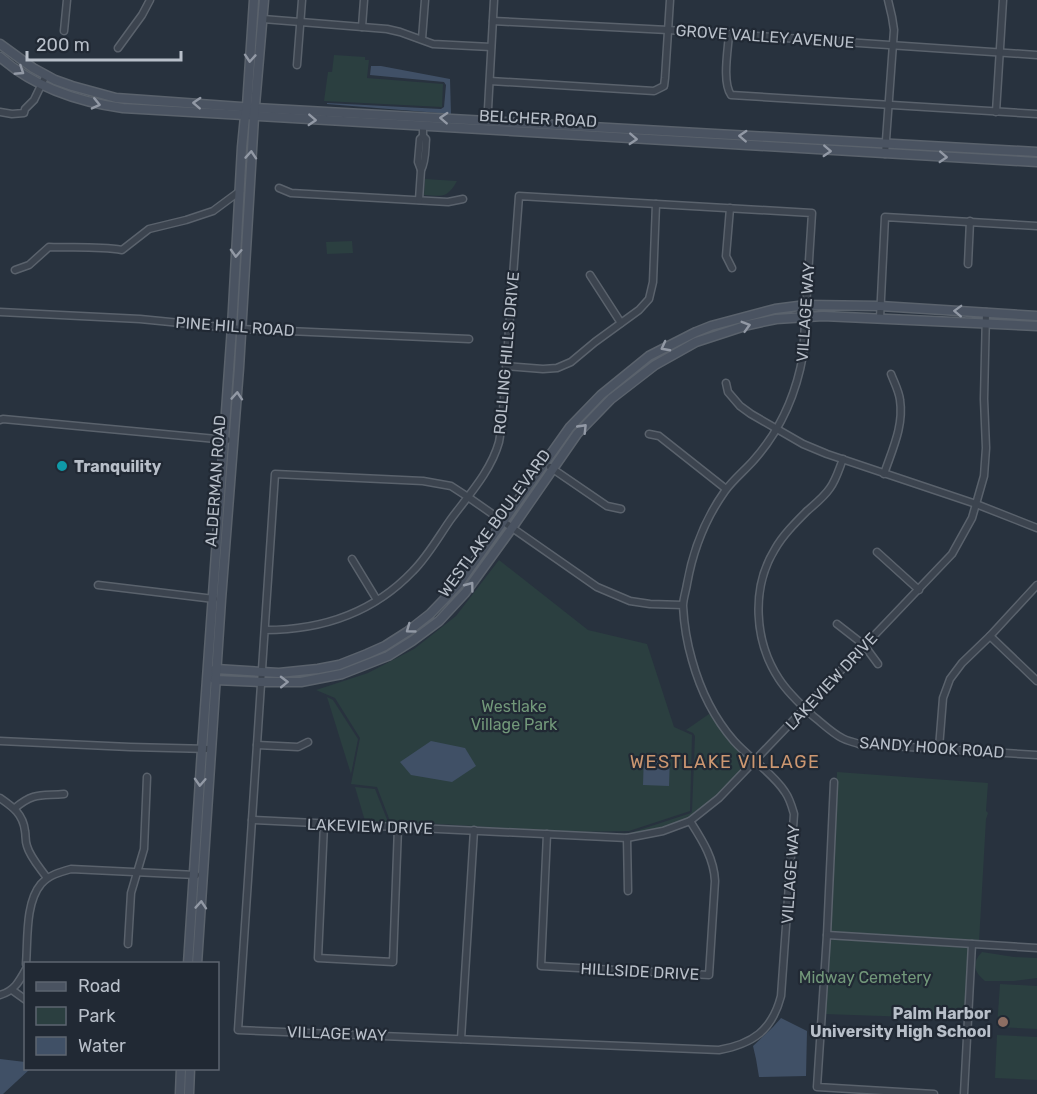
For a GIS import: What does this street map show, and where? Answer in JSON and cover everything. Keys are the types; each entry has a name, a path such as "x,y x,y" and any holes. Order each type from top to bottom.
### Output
{"main road":[{"name":"ALDERMAN ROAD","path":"197,962 206,749 229,440 250,112 254,0"},
{"name":"ALDERMAN ROAD","path":"236,328 240,191 264,0"},
{"name":"BELCHER ROAD","path":"0,44 46,75 72,86 117,98 423,131 1037,162"},
{"path":"2,58 10,52"},
{"name":"BELCHER ROAD","path":"2,58 41,84 65,95 103,105 142,110 423,117 1037,152"},
{"path":"423,117 423,131"},
{"name":"WESTLAKE BOULEVARD","path":"212,671 279,673 339,665 385,646 407,632 430,614 458,585 570,427 601,395 649,356 711,326 775,309 806,305 880,306 1037,316"},
{"name":"WESTLAKE BOULEVARD","path":"215,680 301,682 319,679 342,674 388,656 412,641 439,621 465,593 577,434 610,399 655,365 696,342 748,325 806,316 1037,326"},
{"name":"ALDERMAN ROAD","path":"206,749 215,680 212,671"},
{"name":"ALDERMAN ROAD","path":"188,962 199,875"},
{"path":"180,1094 181,1070"},
{"path":"189,1094 190,1070"}],"street":[{"path":"64,31 67,0"},
{"path":"118,48 150,0"},
{"path":"297,64 302,0"},
{"path":"362,27 364,0"},
{"path":"422,39 425,0"},
{"path":"488,109 494,0"},
{"path":"490,81 654,91 664,86 670,0"},
{"path":"885,154 893,45 892,17 888,0"},
{"path":"996,112 1003,0"},
{"path":"263,19 387,29 433,44 491,47"},
{"name":"GROVE VALLEY AVENUE","path":"494,21 668,30 1037,55"},
{"path":"729,34 726,78 731,95 1037,114"},
{"path":"0,112 24,113 34,100 46,75"},
{"path":"419,200 421,170 419,166 422,157 420,139 423,131"},
{"path":"279,188 291,193 448,202 463,198"},
{"path":"15,270 29,265 49,247 100,247 122,250 149,229 213,211 240,191"},
{"name":"ROLLING HILLS DRIVE","path":"265,630 302,628 329,622 359,610 399,584 414,570 490,464 499,442 503,410 519,196 656,204"},
{"path":"506,366 557,368 571,362 639,310 649,299 652,282 656,204 730,208 726,256 732,268"},
{"name":"VILLAGE WAY","path":"252,820 238,1030 718,1050 736,1047 757,1036 770,1023 781,996 794,814 786,792 734,741 706,700 692,660 683,605 693,557 711,514 726,489 766,446 786,414 800,371 806,316 812,213 730,208"},
{"path":"879,318 885,217 1037,226"},
{"path":"968,264 970,221"},
{"path":"590,275 621,322"},
{"name":"PINE HILL ROAD","path":"0,312 140,319 236,328 469,339"},
{"name":"LAKEVIEW DRIVE","path":"252,820 627,838 663,831 690,821 719,798 755,762 952,554 972,518 984,476 986,312"},
{"path":"884,474 901,414 900,399 891,374"},
{"path":"726,383 728,392 740,406 803,444 884,474 976,504 1037,528"},
{"path":"0,420 40,421 229,440"},
{"path":"649,434 659,436 726,489"},
{"name":"SANDY HOOK ROAD","path":"843,459 830,488 778,544 765,569 758,611 760,631 765,652 780,680 806,709 842,738 860,744 1037,755"},
{"path":"545,463 607,506 621,509"},
{"path":"252,820 275,474 423,482 451,486 597,588 630,601 683,605"},
{"path":"877,552 919,590"},
{"path":"352,559 377,600"},
{"path":"98,585 217,599"},
{"path":"939,748 943,698 950,679 962,663 1037,585"},
{"path":"837,624 864,645 878,664"},
{"path":"990,636 1037,681"},
{"path":"0,741 206,749"},
{"path":"257,745 298,747 308,742"},
{"path":"128,944 131,893 144,849 147,777"},
{"path":"834,782 817,1088 934,1094"},
{"path":"15,808 34,796 64,794"},
{"path":"0,798 15,808 23,821 29,852 47,878"},
{"name":"HILLSIDE DRIVE","path":"547,834 541,966 709,975 715,869 690,821"},
{"path":"324,824 318,957 393,962 398,827"},
{"path":"461,1039 474,830"},
{"path":"627,838 628,891"},
{"path":"26,962 30,910 35,894 47,878 71,869 199,875"},
{"path":"827,935 1037,948"},
{"path":"964,1094 972,945"},
{"path":"0,995 12,990 24,973"},
{"path":"12,990 24,999"}],"green space":[{"path":"334,55 365,57 365,60 369,60 367,78 443,84 442,107 324,101 328,72 332,72"},
{"path":"425,179 457,181 447,194 435,196 424,195"},
{"path":"352,241 353,253 327,254 326,242"},
{"name":"Westlake Village Park","path":"499,560 588,630 647,644 674,727 692,735 690,811 629,831 574,832 390,821 377,787 351,784 360,738 335,698 316,690 368,673 414,649 456,616"},
{"path":"327,697 333,700 358,739 351,774"},
{"path":"709,714 749,764 688,819 662,828 627,835 601,834 630,833 691,813 695,736 686,730"},
{"path":"837,772 988,783 979,942 830,932"},
{"path":"355,787 375,789 388,822 365,821"},
{"name":"Midway Cemetery","path":"837,937 971,946 968,1019 824,1014 829,942"},
{"path":"982,952 1037,958 1037,978 985,981 975,967 976,960"},
{"path":"1000,984 1037,986 1037,1029 997,1027"},
{"path":"997,1035 1037,1037 1037,1080 995,1078"}],"water":[{"path":"371,66 450,79 451,114 327,104 441,109 444,107 446,85 444,82 370,75"},
{"path":"431,741 465,748 476,766 452,782 411,775 400,762"},
{"path":"644,755 670,756 669,786 643,785"},
{"path":"781,1018 807,1031 806,1076 759,1077 753,1046"},
{"path":"0,1059 24,1062 24,1070 29,1070 3,1094 0,1094"}],"place":[{"name":"Tranquility","path":"62,466"},
{"name":"Palm Harbor University High School","path":"1003,1022"}],"district":[{"name":"WESTLAKE VILLAGE","path":"725,762"}]}
